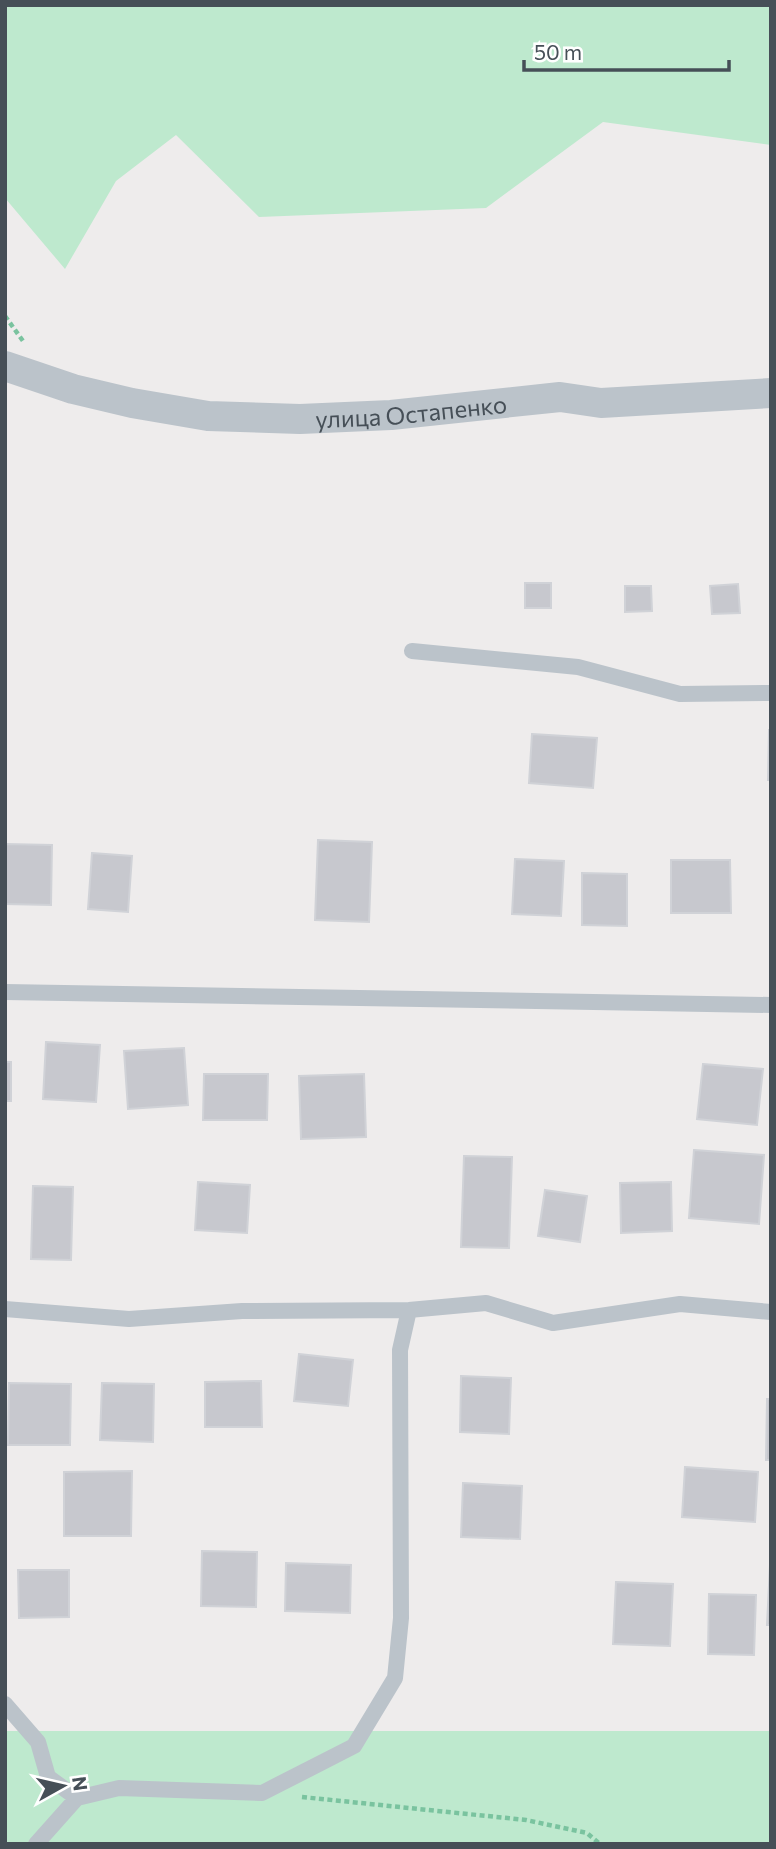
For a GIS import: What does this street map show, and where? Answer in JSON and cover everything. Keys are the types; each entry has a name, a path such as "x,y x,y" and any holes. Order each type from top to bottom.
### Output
{"street":[{"name":"улица Остапенко","path":"5,366 52,383 132,403 208,416 300,419 391,415 560,397 601,403 771,393"}],"lane":[{"path":"412,651 578,667 680,694 771,693"},
{"path":"5,992 771,1005"},
{"path":"5,1309 130,1319 242,1311 409,1310 486,1303 553,1323 680,1304 771,1312"},
{"path":"36,1844 77,1798 119,1788 262,1793 354,1746 395,1678 401,1618 400,1350 409,1310"},
{"path":"5,1704 38,1742 48,1777 77,1798"}],"path":[{"path":"262,1793 526,1820 587,1833 600,1844"}],"green space":[{"path":"5,5 771,5 771,145 603,122 486,208 259,217 176,135 116,181 65,269 5,198"},
{"path":"5,1731 771,1731 771,1844 5,1844"}],"building":[{"path":"525,583 551,583 551,608 525,608"},
{"path":"738,584 740,613 712,614 710,586"},
{"path":"625,586 651,586 652,611 625,612"},
{"path":"771,730 771,780 768,780"},
{"path":"532,734 597,738 593,788 529,783"},
{"path":"318,840 372,842 369,922 315,920"},
{"path":"5,844 52,845 51,905 5,904"},
{"path":"92,853 132,856 128,912 88,909"},
{"path":"515,859 564,861 561,916 512,914"},
{"path":"671,860 730,860 731,913 671,913"},
{"path":"582,873 627,874 627,926 582,925"},
{"path":"46,1042 100,1045 96,1102 43,1099"},
{"path":"184,1048 188,1105 128,1109 124,1051"},
{"path":"5,1062 11,1062 11,1101 5,1101"},
{"path":"703,1064 763,1069 757,1125 697,1119"},
{"path":"204,1074 268,1074 267,1120 203,1120"},
{"path":"364,1074 366,1137 301,1139 299,1076"},
{"path":"694,1150 764,1155 759,1224 689,1218"},
{"path":"464,1156 512,1157 509,1248 461,1247"},
{"path":"198,1182 250,1185 247,1233 195,1230"},
{"path":"671,1182 672,1231 621,1233 620,1183"},
{"path":"33,1186 73,1187 71,1260 31,1259"},
{"path":"545,1190 587,1196 580,1242 538,1236"},
{"path":"299,1354 353,1360 348,1406 294,1401"},
{"path":"461,1376 511,1378 509,1434 460,1432"},
{"path":"261,1381 262,1427 205,1427 205,1382"},
{"path":"9,1383 71,1384 70,1445 8,1445"},
{"path":"102,1383 154,1384 153,1442 100,1440"},
{"path":"767,1399 771,1399 771,1460 766,1460"},
{"path":"685,1467 758,1472 755,1522 682,1517"},
{"path":"132,1471 131,1536 64,1536 64,1472"},
{"path":"463,1483 522,1486 520,1539 461,1537"},
{"path":"202,1551 257,1552 256,1607 201,1606"},
{"path":"286,1563 351,1565 350,1613 285,1611"},
{"path":"770,1565 771,1625 767,1625"},
{"path":"18,1570 69,1570 69,1617 19,1618"},
{"path":"616,1582 673,1584 670,1646 613,1644"},
{"path":"709,1594 756,1595 754,1655 708,1654"}]}
